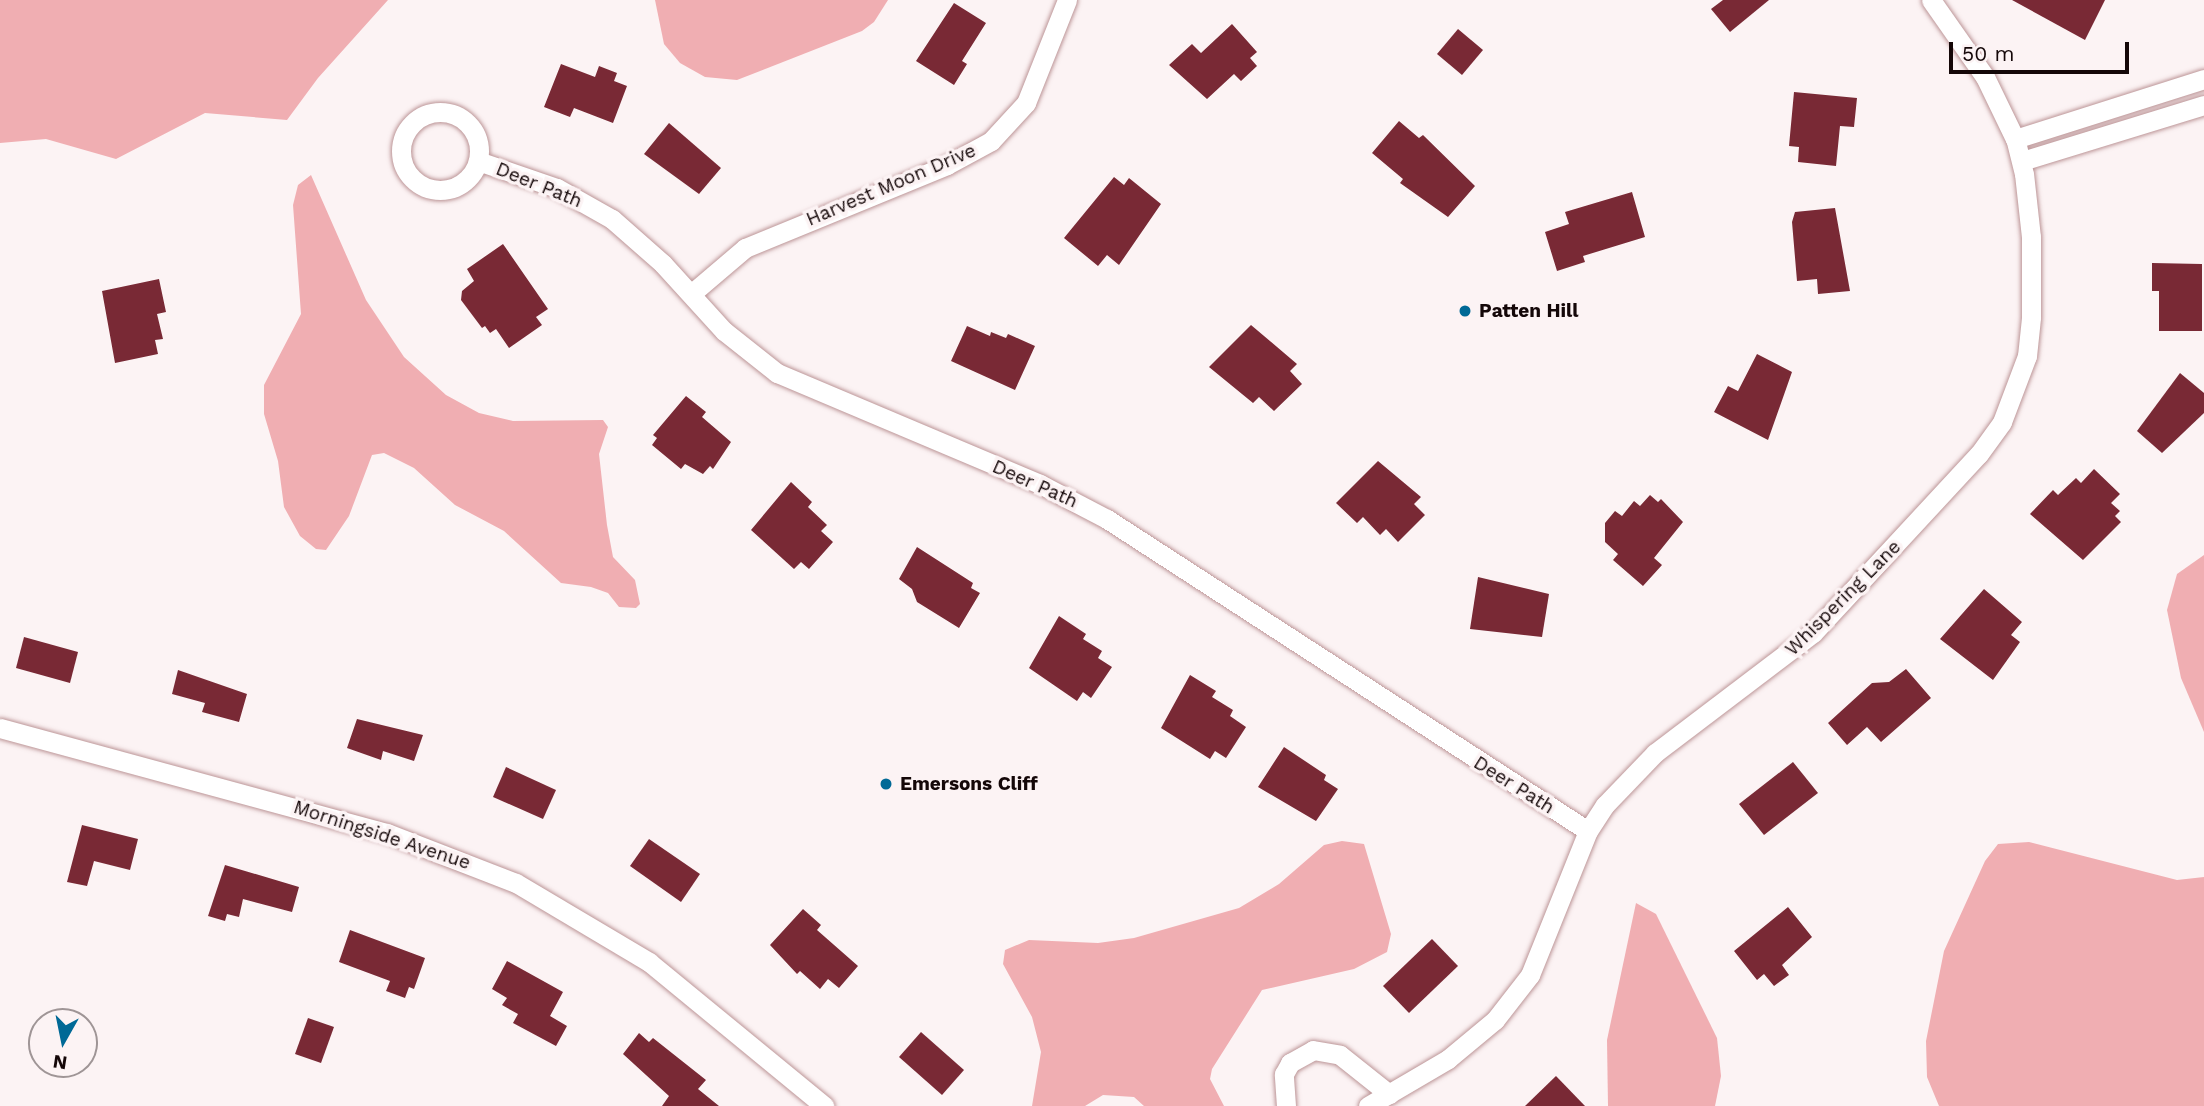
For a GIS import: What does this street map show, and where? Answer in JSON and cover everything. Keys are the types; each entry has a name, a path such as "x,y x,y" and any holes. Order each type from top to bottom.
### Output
{"street":[{"name":"Harvest Moon Drive","path":"691,294 745,248 947,164 991,141 1026,103 1067,0"},
{"name":"Whispering Lane","path":"1368,1106 1448,1059 1514,999 1543,950 1588,831 1619,789 1655,753 1788,655 1836,611 1979,454 2002,422 2027,356 2031,317 2031,237 2022,162 2015,139 1985,77 1931,0"},
{"path":"2015,139 2204,79"},
{"path":"2022,162 2204,105"},
{"name":"Deer Path","path":"438,111 452,113 476,134 478,161 458,186 425,188 407,172 401,143 415,120 438,111"},
{"name":"Deer Path","path":"478,161 556,188 612,219 691,294 724,331 777,373 1041,484 1107,520 1588,831"},
{"name":"Morningside Avenue","path":"0,728 387,833 516,883 606,933 680,985 824,1106"},
{"path":"1286,1106 1284,1074 1297,1059 1313,1050 1340,1055 1389,1094"}],"shaded area":[{"path":"0,0 388,0 318,78 287,120 205,113 116,159 46,139 0,143"},
{"path":"655,0 888,0 874,22 862,31 737,80 705,77 680,63 664,44"},
{"path":"311,175 366,300 404,357 446,395 479,413 513,421 603,420 608,427 599,454 607,525 613,557 635,580 640,604 636,608 619,607 608,593 591,587 561,583 504,531 455,505 414,468 384,453 372,455 349,516 326,550 316,549 300,536 284,507 278,461 264,414 264,385 301,314 293,205 298,185"},
{"path":"2204,555 2204,732 2181,678 2167,610 2177,574"},
{"path":"1342,841 1364,844 1391,934 1387,952 1354,969 1262,990 1212,1069 1210,1079 1224,1106 1144,1106 1134,1097 1103,1095 1085,1106 1032,1106 1041,1052 1032,1017 1003,964 1005,950 1029,940 1098,943 1134,938 1239,908 1279,884 1324,845"},
{"path":"2029,842 2177,880 2204,877 2204,1106 1939,1106 1927,1077 1926,1041 1944,951 1985,861 1998,844"},
{"path":"1636,903 1656,914 1717,1038 1721,1076 1715,1106 1608,1106 1607,1040"}],"building":[{"path":"1723,0 1769,0 1730,32 1711,9"},
{"path":"2012,0 2105,0 2085,40"},
{"path":"954,3 986,23 962,61 967,64 954,85 916,61"},
{"path":"1232,24 1257,52 1250,58 1257,66 1241,81 1234,74 1207,99 1169,65 1192,44 1201,53"},
{"path":"1458,29 1483,50 1462,75 1437,54"},
{"path":"561,64 595,77 599,66 617,73 614,81 627,86 613,123 574,108 570,117 544,107"},
{"path":"1794,92 1857,98 1854,127 1840,126 1836,166 1798,162 1799,147 1789,146"},
{"path":"1399,121 1419,138 1423,135 1475,186 1448,217 1400,183 1403,179 1372,153"},
{"path":"669,123 721,168 699,194 644,154"},
{"path":"1114,177 1124,185 1129,178 1161,204 1119,265 1107,255 1098,266 1064,238"},
{"path":"1632,192 1645,237 1583,256 1585,262 1557,271 1545,232 1569,224 1565,212"},
{"path":"1835,208 1850,291 1818,294 1817,279 1797,281 1792,222 1795,212"},
{"path":"503,244 548,309 536,317 542,325 509,348 496,329 490,333 485,326 482,328 461,300 462,291 474,281 467,269"},
{"path":"2152,263 2202,264 2202,331 2159,331 2159,291 2152,291"},
{"path":"159,279 166,312 157,314 163,339 155,340 158,354 115,363 102,291"},
{"path":"1251,325 1297,364 1290,371 1302,384 1274,411 1259,397 1253,403 1209,367"},
{"path":"967,326 990,336 991,332 1006,338 1008,334 1035,346 1015,390 951,361"},
{"path":"1757,354 1792,372 1768,440 1714,412 1728,386 1738,391"},
{"path":"2180,373 2204,393 2204,413 2162,453 2137,431"},
{"path":"686,396 706,412 702,417 731,442 713,469 710,466 703,474 685,464 681,469 652,445 657,438 653,435"},
{"path":"1378,461 1421,497 1414,504 1425,515 1398,542 1386,529 1380,535 1363,517 1357,523 1336,503"},
{"path":"2094,469 2120,494 2111,503 2120,511 2115,516 2121,522 2083,560 2030,514 2053,490 2058,495 2076,478 2081,483"},
{"path":"791,482 812,502 808,507 827,525 821,531 833,542 809,569 801,562 794,569 751,530"},
{"path":"1650,495 1658,502 1661,499 1683,522 1654,558 1662,565 1643,586 1613,560 1618,554 1605,542 1605,523 1615,511 1622,516 1634,501 1640,506"},
{"path":"917,547 973,583 971,588 980,593 959,628 917,602 912,589 899,579"},
{"path":"1478,577 1549,594 1542,637 1470,629"},
{"path":"1984,589 2022,622 2011,635 2020,642 1993,680 1940,639"},
{"path":"1059,616 1086,634 1083,639 1102,651 1098,658 1112,667 1091,698 1083,692 1077,701 1029,668"},
{"path":"24,637 78,652 70,683 16,668"},
{"path":"1906,669 1931,698 1881,742 1867,727 1847,745 1828,723 1872,683 1889,682"},
{"path":"178,670 247,694 239,722 202,712 205,703 172,694"},
{"path":"1190,675 1216,691 1212,697 1233,710 1230,716 1246,727 1226,758 1215,751 1210,759 1161,728"},
{"path":"357,719 423,735 414,761 383,751 381,760 347,748"},
{"path":"1284,747 1326,775 1324,780 1338,789 1316,821 1258,787"},
{"path":"1793,762 1818,793 1764,835 1739,804"},
{"path":"506,767 556,790 543,819 493,797"},
{"path":"82,825 138,839 130,870 94,861 87,886 67,882"},
{"path":"649,839 700,874 681,902 630,866"},
{"path":"225,865 299,887 292,912 243,899 239,917 227,914 225,921 208,916"},
{"path":"1788,907 1812,937 1782,965 1789,975 1774,986 1764,974 1757,980 1734,951"},
{"path":"803,909 821,925 817,930 858,966 839,988 828,979 820,989 800,971 797,974 770,945"},
{"path":"350,930 425,958 414,989 409,987 405,998 386,991 390,981 339,962"},
{"path":"1432,939 1458,966 1409,1013 1383,986"},
{"path":"507,961 563,992 550,1016 567,1026 556,1046 513,1023 518,1014 502,1005 507,998 492,989"},
{"path":"308,1018 334,1027 321,1063 295,1054"},
{"path":"921,1032 964,1070 942,1095 899,1057"},
{"path":"639,1033 649,1042 653,1038 706,1080 698,1089 719,1106 662,1106 669,1096 623,1054"},
{"path":"1556,1076 1585,1106 1525,1106"}],"place":[{"name":"Patten Hill","path":"1465,311"},
{"name":"Emersons Cliff","path":"886,784"}]}
